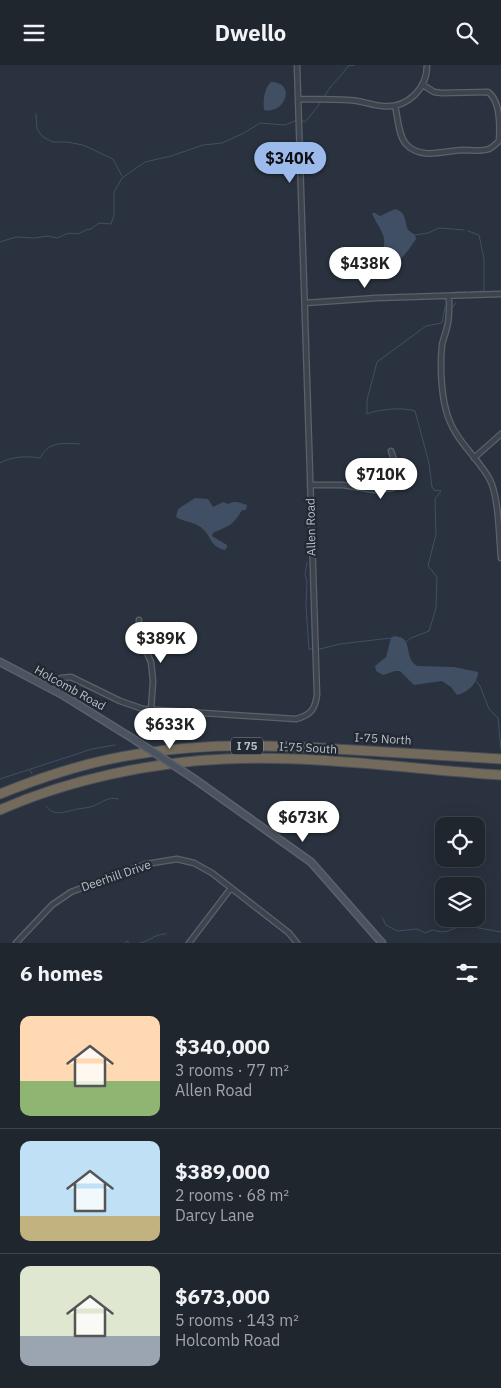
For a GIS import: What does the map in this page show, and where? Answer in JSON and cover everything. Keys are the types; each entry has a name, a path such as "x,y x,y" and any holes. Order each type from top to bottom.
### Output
{"highway":[{"name":"I-75 North","path":"0,794 51,775 139,753 223,746 285,746 501,759"},
{"name":"I-75 South","path":"0,810 85,781 150,767 197,761 263,758 501,775"},
{"path":"437,771 501,779"}],"street":[{"name":"Allen Road","path":"47,687 61,677 71,677 131,706 152,710 288,719 306,716 312,712 315,705 317,695 305,303 298,163 297,65"},
{"path":"298,99 350,100 383,107 395,106 408,101 423,85 427,74 427,65"},
{"path":"395,106 404,143 422,153 442,154 458,151 486,150 492,148 499,141 498,105 493,95 488,92 434,92 423,85"},
{"path":"305,303 501,294"},
{"path":"449,296 449,317 442,347 444,401 448,419 455,433 489,478 494,491 501,557"},
{"path":"474,458 501,433"},
{"path":"310,485 343,485 374,490 393,488 397,477 396,463 391,451"},
{"path":"139,620 139,636 151,662 153,681 152,710"},
{"name":"Holcomb Road","path":"0,662 102,718 193,778 311,862 380,942"},
{"name":"Deerhill Drive","path":"16,943 52,905 71,892 146,864 172,860 194,863 212,873 289,933 298,943"},
{"path":"189,943 231,888"}],"water":[{"path":"271,82 279,83 284,87 286,92 285,98 278,108 264,110 264,95"},
{"path":"395,209 402,212 408,230 415,235 416,239 403,257 394,263 389,262 385,258 384,238 372,213 380,216"},
{"path":"195,498 208,499 213,507 223,502 228,504 238,502 247,505 246,510 242,510 233,522 213,533 212,536 227,545 225,550 216,546 199,526 176,517 178,509"},
{"path":"394,636 400,637 407,643 410,657 417,666 454,667 478,672 474,684 468,690 457,695 451,687 442,681 414,685 400,671 383,675 376,671 375,666 386,657 391,638"}],"waterway":[{"path":"324,97 348,66 355,65"},
{"path":"301,119 304,122 307,120 321,102"},
{"path":"36,114 37,129 43,137 53,142 83,145 113,159 122,176"},
{"path":"0,242 16,237 34,238 48,236 57,238 69,233 78,234 91,229 99,223 111,224 114,215 114,192 122,178 145,162 171,156 203,145 222,143 260,123 285,125 297,120"},
{"path":"415,235 428,233 439,228 464,230"},
{"path":"468,231 479,235 484,259 484,291 470,292"},
{"path":"455,292 466,292"},
{"path":"453,307 456,303"},
{"path":"406,642 429,631 436,608 437,577 428,566 436,534 435,499 441,491 434,490 432,487 429,463 415,411 391,409 367,414 367,400 377,362 426,326 442,323 445,307"},
{"path":"0,463 20,457 40,458 44,452 57,444 80,444"},
{"path":"307,562 305,575 307,581 306,606 309,649 391,638"},
{"path":"476,681 480,686 489,709 498,718 501,749"},
{"path":"0,779 92,749 115,745"},
{"path":"30,770 32,774"},
{"path":"46,806 49,810 60,813 91,807 108,799 118,799"},
{"path":"382,917 386,925 397,931 417,929 425,933 432,930 442,932 463,925 501,932"},
{"path":"140,943 166,934"},
{"path":"125,943 127,941 129,943"}]}
